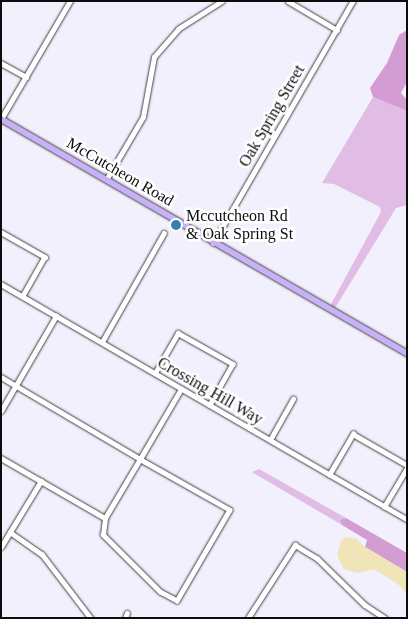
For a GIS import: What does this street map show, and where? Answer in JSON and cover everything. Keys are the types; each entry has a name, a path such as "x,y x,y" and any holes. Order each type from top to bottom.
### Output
{"main road":[{"name":"McCutcheon Road","path":"1,119 213,243 407,353"}],"street":[{"path":"1,119 70,1"},
{"path":"106,180 143,117 154,57 178,29 222,1"},
{"path":"288,1 337,30"},
{"name":"Oak Spring Street","path":"213,243 353,1"},
{"path":"1,63 26,77"},
{"path":"1,232 45,257 23,296"},
{"path":"102,342 164,233"},
{"name":"Crossing Hill Way","path":"1,284 407,519"},
{"path":"1,411 56,316"},
{"path":"155,373 178,333 233,364 210,405"},
{"path":"1,377 140,459 230,510 177,601 160,592 103,535 105,518 140,459 181,389"},
{"path":"270,440 294,399"},
{"path":"329,475 353,434 407,467 384,507"},
{"path":"1,458 105,518"},
{"path":"1,547 41,481"},
{"path":"10,532 42,554 91,618"},
{"path":"248,618 295,545 317,558 365,605 385,618"}],"shaded area":[{"path":"407,30 407,82 401,93 407,100 407,111 373,97 370,88 387,63 399,35"},
{"path":"373,97 407,111 407,205 396,208 335,308 330,306 381,212 380,207 334,184 322,183"},
{"path":"259,469 346,518 340,520 342,525 252,472"},
{"path":"346,518 407,553 407,572 365,547 367,540 342,525 340,520"},
{"path":"344,538 357,539 365,547 407,572 407,594 399,585 374,569 357,573 344,569 337,555 341,542"}],"place":[{"name":"Mccutcheon Rd & Oak Spring St","path":"176,225"}]}
